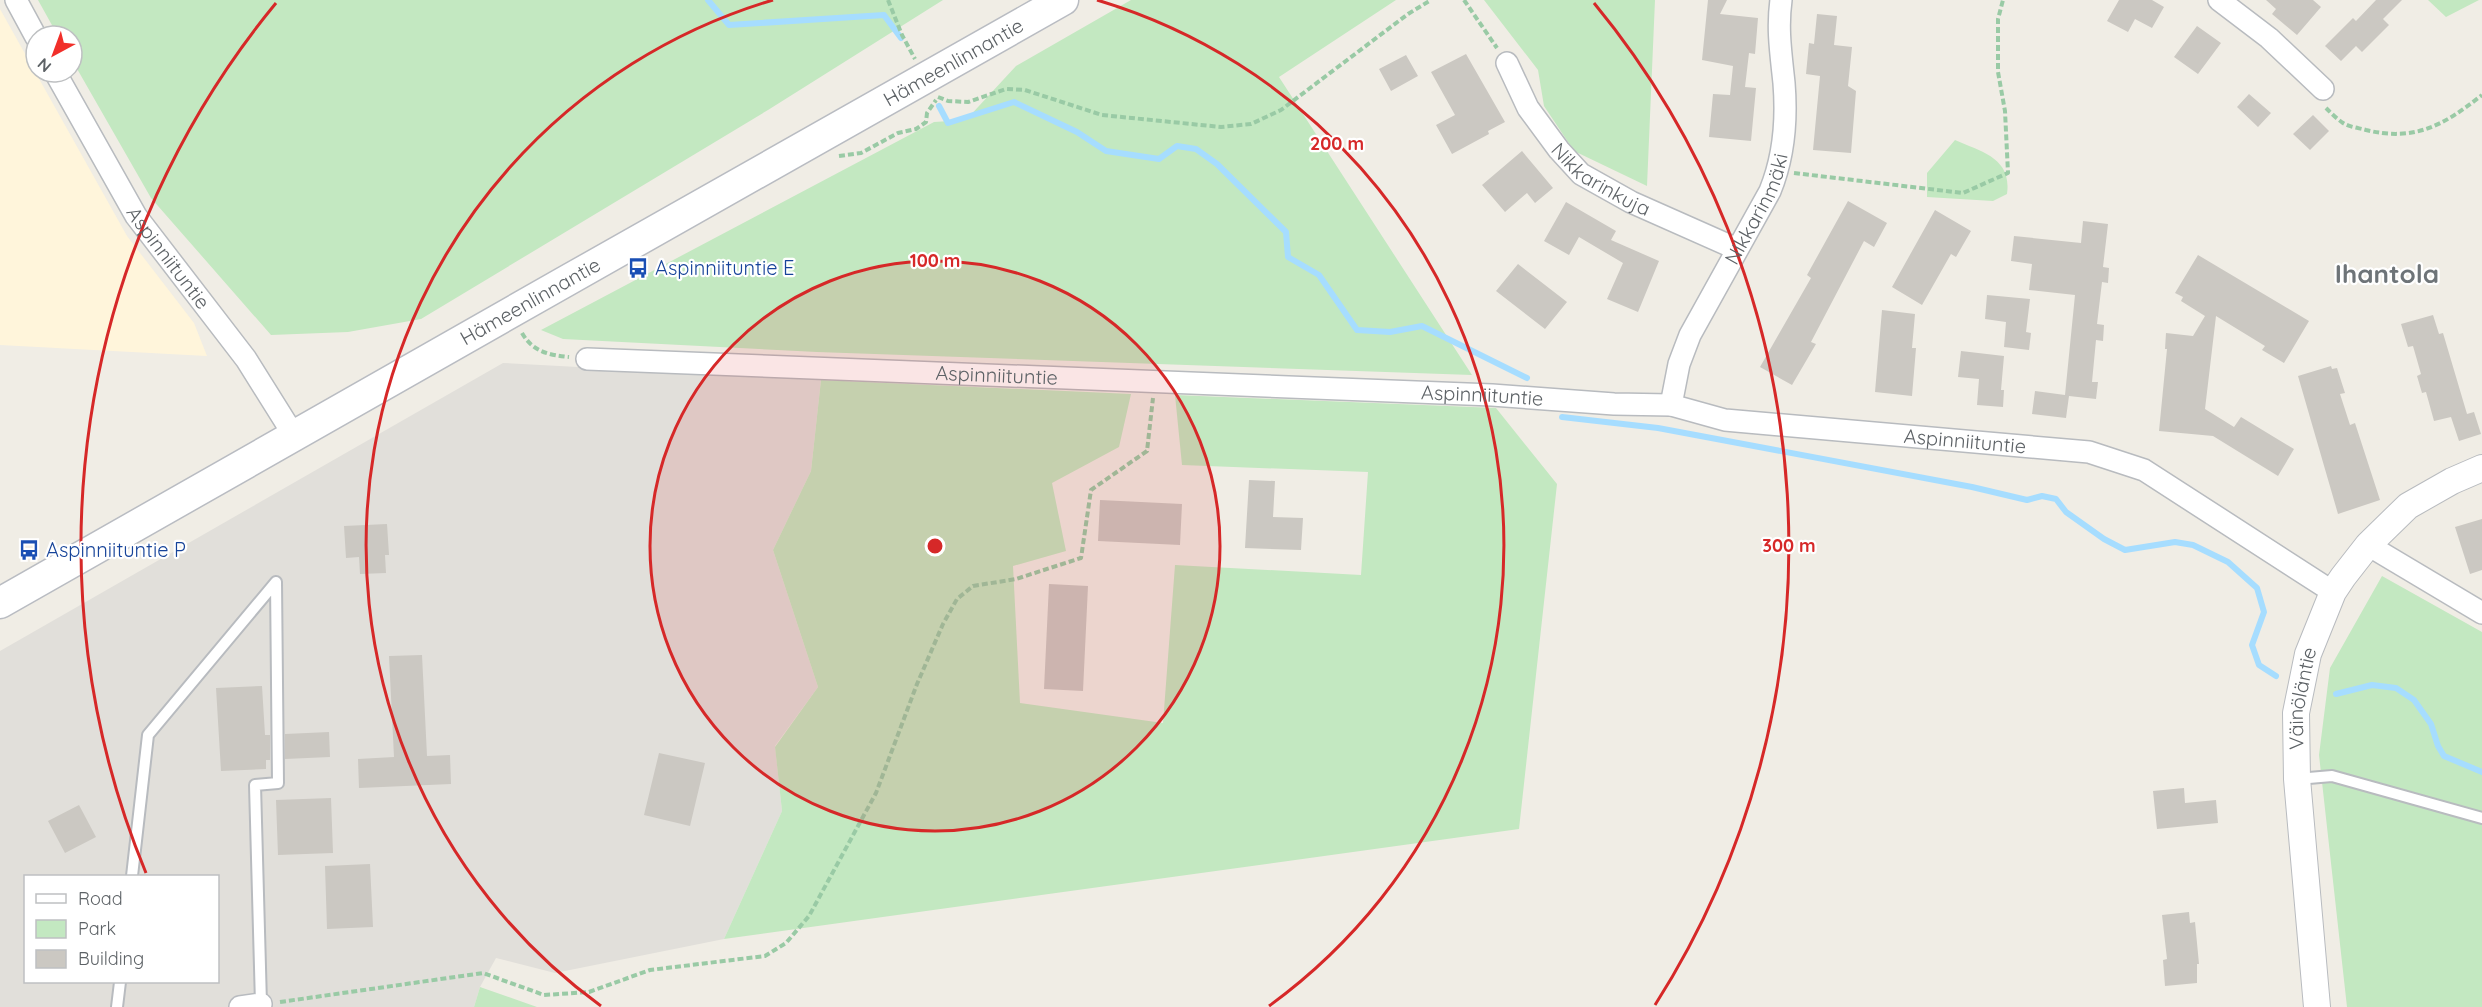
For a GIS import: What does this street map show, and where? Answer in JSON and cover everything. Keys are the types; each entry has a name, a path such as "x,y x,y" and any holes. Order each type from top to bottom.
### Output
{"main road":[{"name":"Hämeenlinnantie","path":"0,603 293,434 753,177 1063,0"}],"street":[{"path":"16,0 29,24"},
{"name":"Nikkarinmäki","path":"1671,405 1679,364 1690,335 1770,191 1779,169 1785,117 1778,25 1781,0"},
{"path":"2219,0 2269,38 2323,97"},
{"name":"Nikkarinkuja","path":"1507,63 1528,108 1548,136 1581,174 1631,202 1737,249"},
{"name":"Aspinniituntie","path":"62,84 136,216 246,359 293,434"},
{"name":"Aspinniituntie","path":"587,359 1492,395 1614,404 1671,405 1725,420 2089,453 2144,470 2333,592"},
{"name":"Väinöläntie","path":"2317,1007 2296,779 2296,714 2308,654 2333,592 2368,545 2408,506 2452,481 2482,468"},
{"path":"2368,545 2482,613"},
{"path":"240,1007 261,1004"}],"lane":[{"path":"132,875 148,735 276,582 278,783 255,785 261,1004"},
{"path":"2296,779 2332,776 2482,818"},
{"path":"117,1007 120,983"}],"path":[{"path":"888,0 902,35 917,63"},
{"path":"938,97 948,101 968,102 1006,89 1025,90 1102,115 1221,127 1251,124 1281,110 1408,14 1431,0"},
{"path":"1464,0 1507,63"},
{"path":"1790,172 1963,193 2007,173 2005,111 1998,72 1998,19 2003,0"},
{"path":"2323,97 2345,125 2382,134 2405,135 2436,126 2482,95"},
{"path":"520,328 527,342 546,355 587,359"},
{"path":"261,1004 483,973 544,995 589,992 650,970 765,956 786,944 809,916 876,793 917,684 943,624 957,599 974,586 1016,579 1081,558 1091,490 1147,451 1156,381"}],"shaded area":[{"path":"0,9 24,52 24,84 42,84 127,236 194,323 207,356 0,345"},
{"path":"503,363 821,380 811,471 773,550 818,687 775,746 782,811 724,939 555,973 496,958 480,987 474,1007 0,1007 0,651"}],"green space":[{"path":"38,0 943,0 768,110 421,319 348,332 271,335 151,198 84,81 84,24 51,24"},
{"path":"1131,0 1396,0 1279,77 1472,375 817,352 563,339 541,330 934,122 966,120 1016,66"},
{"path":"1484,0 1655,0 1647,186 1574,151 1544,106 1538,70"},
{"path":"2428,0 2479,0 2446,17"},
{"path":"1955,140 1985,153 2000,164 2005,172 2007,194 1993,201 1927,197 1927,173"},
{"path":"821,380 1131,394 1119,447 1052,483 1066,551 1013,566 1020,703 1163,723 1175,565 1361,575 1368,472 1182,465 1175,395 1496,408 1557,484 1519,829 724,939 782,811 775,747 818,687 773,550 811,471"},
{"path":"2382,576 2482,632 2482,1007 2347,1007 2319,755 2330,668"},
{"path":"480,987 537,1007 474,1007"}],"building":[{"path":"1708,0 1727,0 1720,14 1758,18 1755,54 1749,53 1745,87 1756,88 1751,141 1709,137 1713,94 1730,95 1733,66 1702,60"},
{"path":"2119,0 2152,0 2164,7 2152,28 2135,19 2128,32 2107,21"},
{"path":"2266,0 2313,0 2321,7 2297,35 2272,14 2276,9"},
{"path":"2376,0 2402,0 2383,19 2389,25 2362,52 2356,46 2341,61 2325,46 2353,18 2356,21"},
{"path":"1817,14 1837,16 1834,45 1852,47 1848,86 1856,91 1851,153 1813,150 1820,76 1806,74 1809,43 1814,44"},
{"path":"2197,26 2221,43 2198,74 2174,57"},
{"path":"1466,54 1505,122 1488,131 1489,134 1452,154 1436,125 1455,115 1431,72"},
{"path":"1406,55 1418,76 1391,91 1379,69"},
{"path":"2249,94 2271,113 2258,127 2237,107"},
{"path":"2313,115 2329,131 2310,150 2293,134"},
{"path":"1522,151 1553,188 1535,203 1527,193 1505,212 1482,185"},
{"path":"1848,201 1887,223 1874,247 1864,241 1811,342 1816,344 1792,385 1760,367 1811,278 1807,275"},
{"path":"1566,202 1616,231 1611,240 1659,261 1638,312 1607,299 1623,263 1579,237 1569,255 1544,241"},
{"path":"1935,210 1971,231 1956,257 1951,254 1922,305 1892,287"},
{"path":"2083,221 2108,224 2103,267 2109,268 2108,283 2102,282 2097,324 2104,325 2103,341 2096,340 2092,382 2098,382 2096,399 2069,396 2066,418 2032,414 2035,391 2065,395 2075,295 2029,290 2032,264 2011,261 2014,236 2081,243"},
{"path":"2198,255 2309,321 2284,363 2262,350 2265,346 2216,316 2205,409 2234,427 2241,417 2294,449 2278,476 2213,436 2159,431 2167,349 2165,349 2166,333 2193,336 2205,316 2181,301 2183,297 2175,293"},
{"path":"1518,264 1567,302 1545,329 1496,291"},
{"path":"1987,295 2030,299 2026,332 2031,333 2029,350 2004,347 2006,322 1985,319"},
{"path":"1882,310 1915,314 1912,348 1916,348 1912,396 1875,392"},
{"path":"2433,315 2439,334 2443,333 2467,414 2474,412 2481,434 2459,441 2451,417 2434,421 2426,392 2422,393 2417,376 2421,374 2413,346 2408,347 2401,324"},
{"path":"1961,351 2004,356 2001,390 2004,390 2003,407 1977,405 1979,379 1958,377"},
{"path":"2331,366 2332,369 2337,368 2345,393 2340,394 2350,425 2355,423 2380,500 2338,514 2298,376"},
{"path":"1249,480 1275,481 1273,517 1303,518 1301,550 1245,548"},
{"path":"1100,500 1182,504 1180,545 1098,541"},
{"path":"2482,519 2482,570 2470,574 2455,527"},
{"path":"387,524 389,555 385,555 386,573 360,574 359,557 346,558 344,526"},
{"path":"1049,584 1088,586 1083,691 1044,689"},
{"path":"422,655 427,756 450,755 451,784 359,788 358,759 394,757 389,656"},
{"path":"262,686 265,735 270,735 270,760 266,760 266,769 221,771 216,688"},
{"path":"329,732 330,757 285,759 285,734"},
{"path":"659,753 705,763 690,826 644,815"},
{"path":"2184,788 2185,803 2216,800 2218,823 2157,829 2153,791"},
{"path":"331,798 333,853 278,855 276,800"},
{"path":"79,805 96,837 65,853 48,821"},
{"path":"370,864 373,927 327,929 325,866"},
{"path":"2189,912 2190,923 2195,922 2199,964 2197,964 2197,983 2165,986 2163,960 2167,959 2162,915"}],"waterway":[{"path":"708,0 729,25 884,15 901,38"},
{"path":"939,106 948,123 1014,102 1077,132 1106,151 1159,159 1177,146 1196,149 1217,164 1286,232 1288,257 1319,275 1357,330 1390,332 1422,326 1527,378"},
{"path":"1562,417 1658,428 1972,487 2027,500 2042,496 2056,499 2066,512 2104,539 2125,550 2175,542 2193,545 2228,562 2257,588 2264,612 2252,645 2259,665 2276,676"},
{"path":"2336,694 2372,685 2396,688 2414,700 2431,724 2444,756 2482,772"}],"place":[{"name":"Aspinniituntie E","path":"638,268"},
{"name":"Aspinniituntie P","path":"29,550"}],"district":[{"name":"Ihantola","path":"2387,274"}]}
